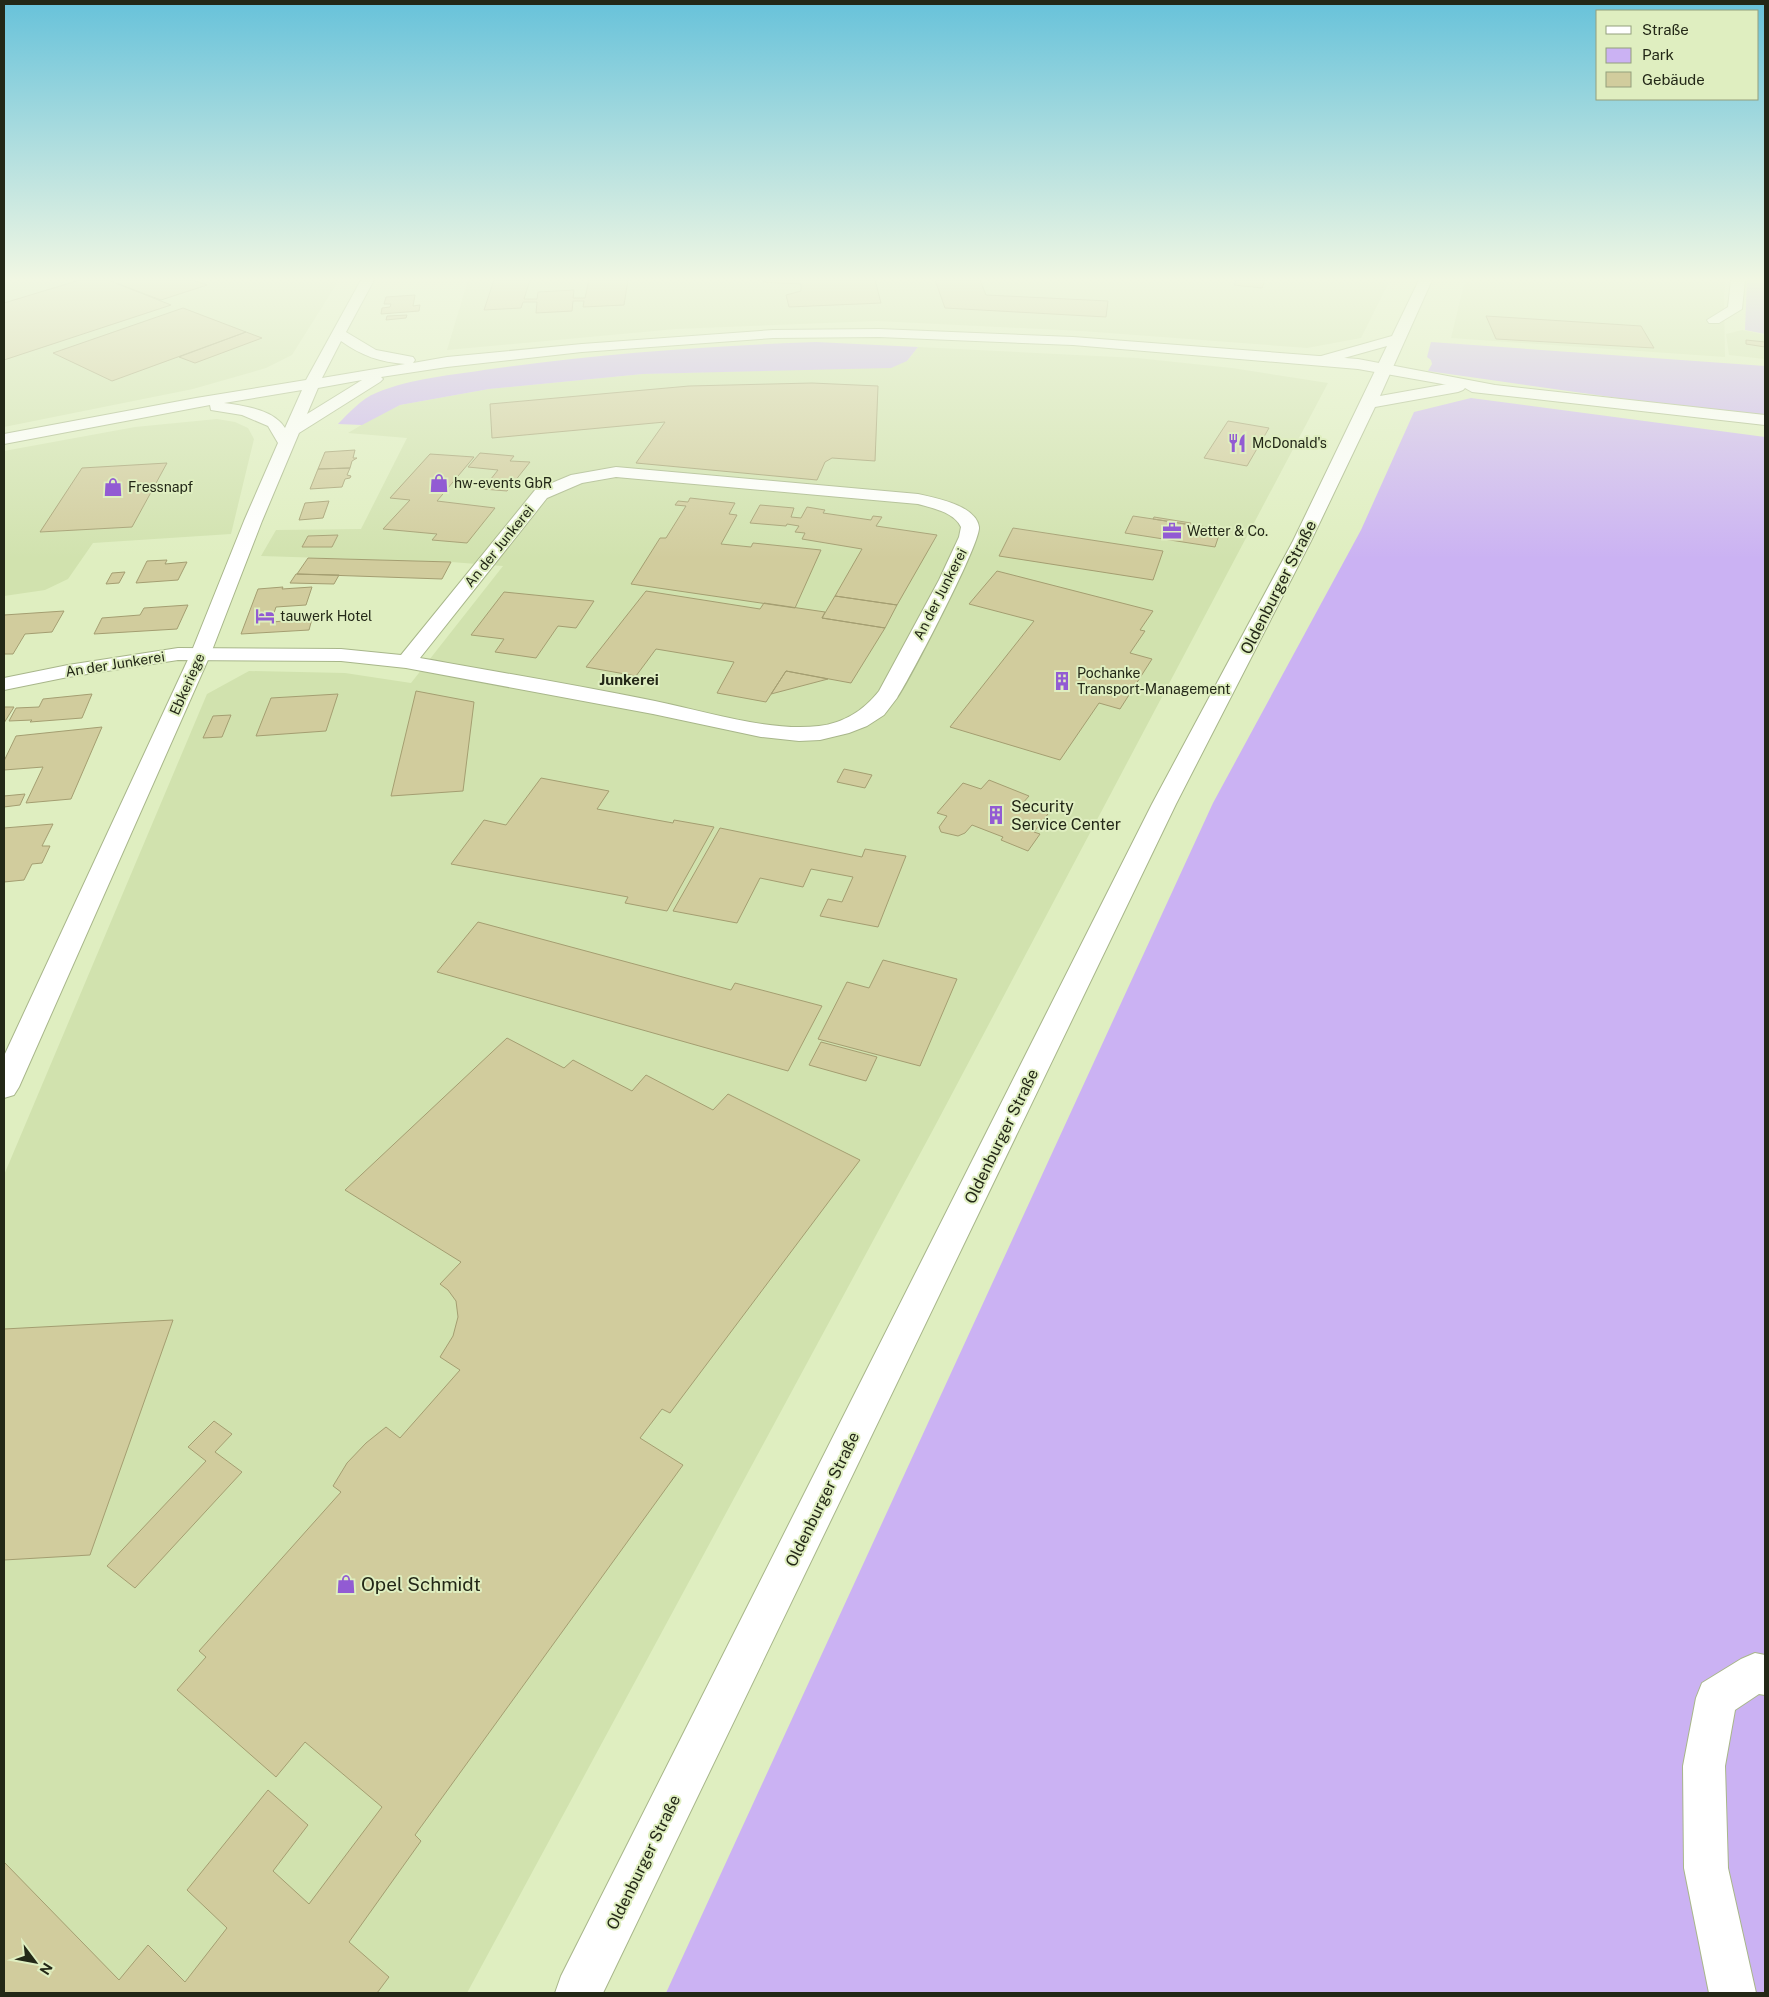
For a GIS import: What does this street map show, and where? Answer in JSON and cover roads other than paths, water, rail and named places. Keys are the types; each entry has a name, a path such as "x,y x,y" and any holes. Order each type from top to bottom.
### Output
{"main road":[{"path":"236,397 292,373"},
{"name":"Ebkeriege","path":"4,1088 201,653 252,522 317,373"},
{"path":"4,439 380,373"},
{"path":"196,404 246,411 274,423 289,437 385,373"},
{"name":"Oldenburger Straße","path":"578,1993 1164,804 1302,541 1382,373"},
{"path":"1389,373 1458,387 1489,388"},
{"path":"1391,373 1489,388 1765,420"},
{"path":"1369,403 1458,387"},
{"name":"An der Junkerei","path":"4,684 68,671 178,654 341,655 406,662 761,730 799,734 820,733 859,721 876,710 889,693 959,560 970,534 970,527 966,520 956,512 944,506 918,499 616,472 575,477 556,484 541,494 406,662"},
{"path":"1732,1993 1706,1868 1704,1766 1717,1698 1755,1672 1765,1675"}],"place":[{"name":"McDonald's","path":"1237,443"},
{"name":"hw-events GbR","path":"439,483"},
{"name":"Fressnapf","path":"113,487"},
{"name":"Wetter & Co.","path":"1172,531"},
{"name":"tauwerk Hotel","path":"265,616"},
{"name":"Pochanke Transport-Management","path":"1062,681"},
{"name":"Security Service Center","path":"996,815"},
{"name":"Opel Schmidt","path":"346,1584"}],"district":[{"name":"Junkerei","path":"629,680"}]}
